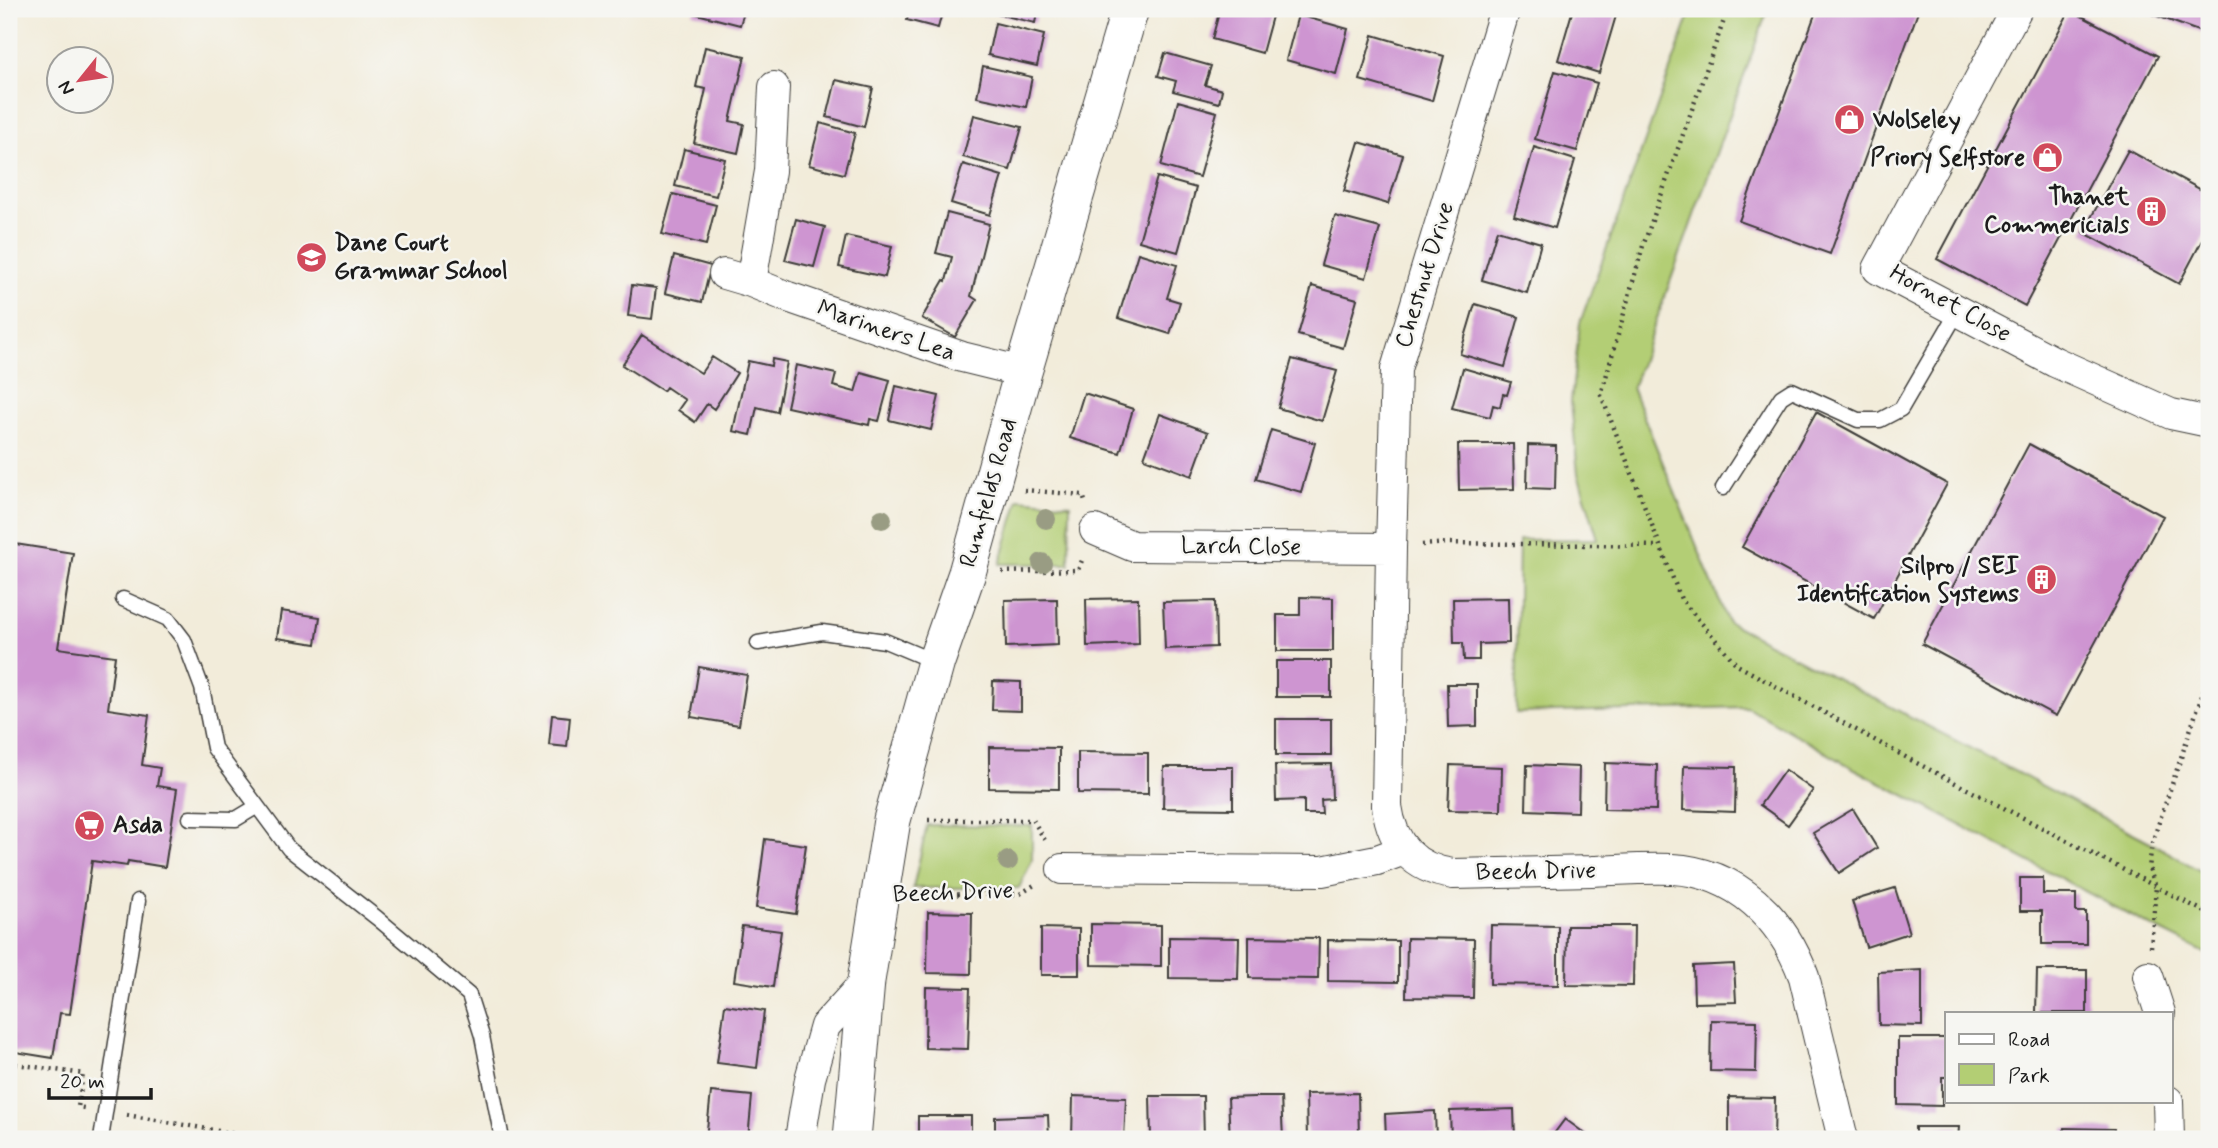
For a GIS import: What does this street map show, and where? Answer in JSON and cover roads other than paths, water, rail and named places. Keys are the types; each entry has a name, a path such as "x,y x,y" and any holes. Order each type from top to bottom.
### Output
{"street":[{"name":"Rumfields Road","path":"852,1139 866,981 892,820 936,662 967,573 1130,9"},
{"name":"Chestnut Drive","path":"1404,850 1395,837 1387,806 1396,369 1504,9"},
{"name":"Hornet Close","path":"2017,9 1878,270 2055,362 2171,414 2209,422"},
{"name":"Mariners Lea","path":"774,87 770,171 737,278 962,357 1023,372"},
{"name":"Larch Close","path":"1095,530 1132,546 1391,548"},
{"path":"1062,869 1322,871 1377,860 1404,850"},
{"name":"Beech Drive","path":"1404,850 1426,867 1454,874 1674,869 1707,876 1757,902 1773,918 1797,956 1843,1139"},
{"path":"2148,976 2160,1012"},
{"path":"800,1139 810,1079 825,1026 866,981"},
{"path":"2168,1102 2169,1139"}],"lane":[{"path":"1723,488 1781,397 1793,390 1858,420 1880,420 1901,409 1958,311"},
{"path":"123,599 168,619 184,640 202,688 214,748 289,849 469,995 482,1036 502,1139"},
{"path":"758,643 822,632 885,641 936,662"},
{"path":"191,818 236,819 256,807"},
{"path":"101,1139 138,901"}],"place":[{"name":"Wolseley","path":"1850,120"},
{"name":"Priory Selfstore","path":"2048,158"},
{"name":"Thanet Commericials","path":"2152,211"},
{"name":"Dane Court Grammar School","path":"311,257"},
{"name":"Silpro / SEI Identifcation Systems","path":"2042,580"},
{"name":"Asda","path":"90,825"}]}
